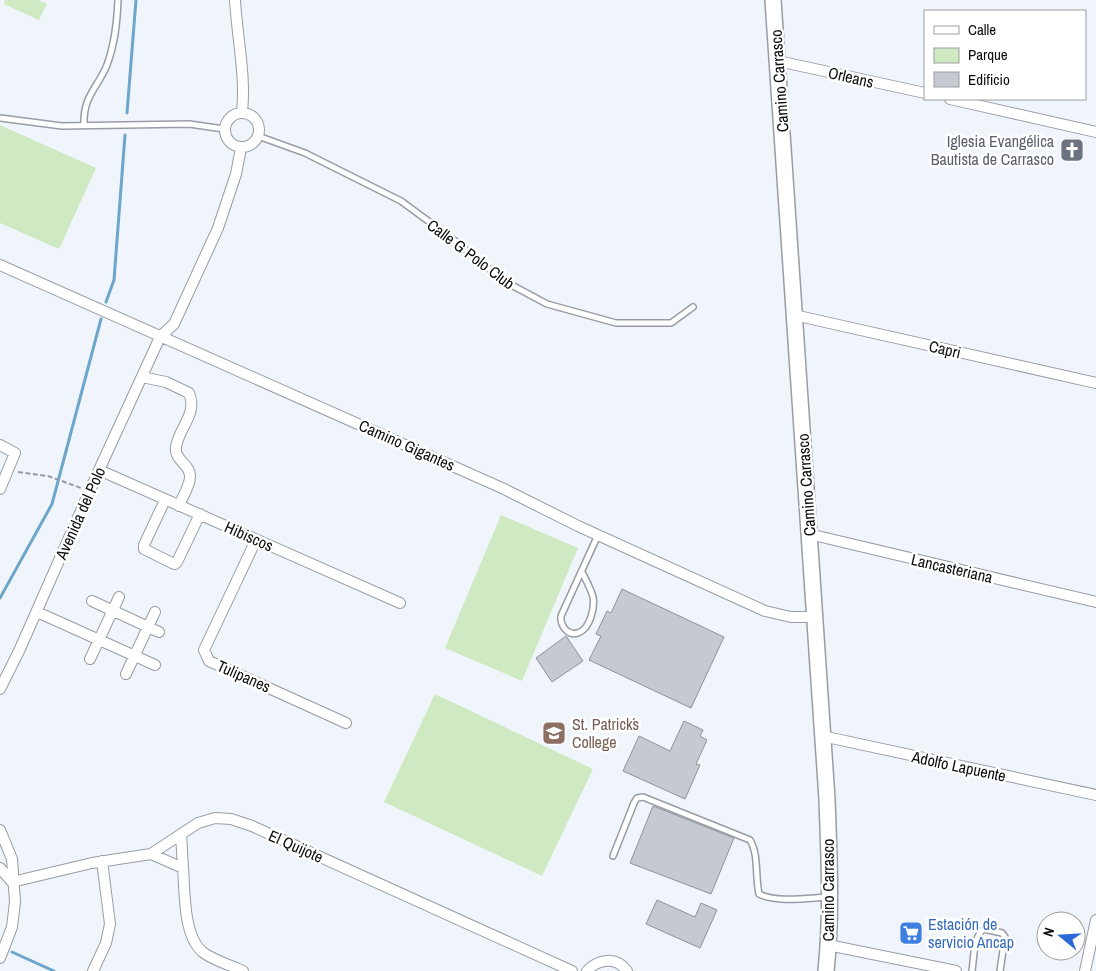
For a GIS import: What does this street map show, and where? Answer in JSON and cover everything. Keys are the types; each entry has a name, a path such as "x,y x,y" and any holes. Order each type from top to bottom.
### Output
{"main road":[{"name":"Camino Carrasco","path":"771,1 778,61 827,799 829,897 826,971"}],"street":[{"path":"235,0 236,31 243,86 242,112"},
{"name":"Orleans","path":"778,61 924,93"},
{"path":"954,100 1096,132"},
{"path":"242,112 256,120 259,131 258,136 251,145 241,148 227,140 224,129 225,124 232,115 242,112"},
{"name":"Avenida del Polo","path":"0,689 160,337 174,324 218,228 236,174 241,148"},
{"name":"Camino Gigantes","path":"0,265 502,488 765,612 791,617 814,618"},
{"name":"Capri","path":"794,315 1096,383"},
{"path":"142,377 166,382 189,393 193,402 176,447 177,456 189,468 191,475 179,506"},
{"path":"0,445 15,453 0,489"},
{"name":"Hibiscos","path":"99,470 400,603"},
{"path":"165,500 144,545 144,549 172,563 175,564 177,562 200,514"},
{"name":"Lancasteriana","path":"809,534 1096,602"},
{"name":"Tulipanes","path":"256,540 204,650 206,655 209,660 346,723"},
{"path":"90,659 119,596"},
{"path":"92,601 159,632"},
{"path":"36,612 155,666"},
{"path":"126,674 155,612"},
{"name":"Adolfo Lapuente","path":"822,736 1096,795"},
{"name":"El Quijote","path":"12,882 102,861 151,854 205,820 231,819 252,826 572,971"},
{"path":"0,830 12,859 14,902 12,927 0,958"},
{"path":"181,834 189,930 194,944 204,954 243,971"},
{"path":"151,854 183,868"},
{"path":"93,971 106,943 110,924 102,861"},
{"path":"0,868 12,882"},
{"path":"1085,971 1096,920"},
{"path":"828,945 956,971"},
{"path":"586,971 592,965 609,961 617,963 627,971"}],"lane":[{"path":"84,125 84,112 89,95 106,68 112,51 117,29 118,0"},
{"path":"0,118 62,126 189,124 224,129"},
{"name":"Calle G Polo Club","path":"258,136 304,153 401,201 454,240 504,282 547,304 616,323 671,323 693,307"},
{"path":"582,572 592,594 592,612 583,630 578,634 573,634 564,629 560,622 561,616 599,535"},
{"path":"613,856 634,803 638,798 643,797 750,840 755,848 756,882 759,894 767,898 829,897"},
{"path":"972,971 977,940 979,934 984,929 1002,933 1006,937 1000,971"}],"path":[{"path":"8,471 48,476 90,491"}],"green space":[{"path":"5,0 39,0 47,4 39,20 4,4"},
{"path":"0,125 96,168 59,249 0,223"},
{"path":"501,515 578,548 522,681 445,648"},
{"path":"435,694 593,769 542,876 384,802"}],"building":[{"path":"622,589 724,637 691,708 589,660 601,636 596,634 607,611 611,613"},
{"path":"566,636 583,661 552,682 536,658"},
{"path":"684,721 703,730 700,736 707,740 696,764 700,765 685,799 623,771 639,736 670,751"},
{"path":"653,806 734,838 711,894 630,863"},
{"path":"657,900 695,917 701,903 717,910 700,948 646,924"}],"waterway":[{"path":"127,113 136,0"},
{"path":"106,302 114,280 125,135"},
{"path":"0,598 52,504 101,319"},
{"path":"12,952 54,971"}],"place":[{"name":"Iglesia Evangélica Bautista de Carrasco","path":"1072,150"},
{"name":"St. Patrick´s College","path":"554,733"},
{"name":"Estación de servicio Ancap","path":"911,933"}]}
